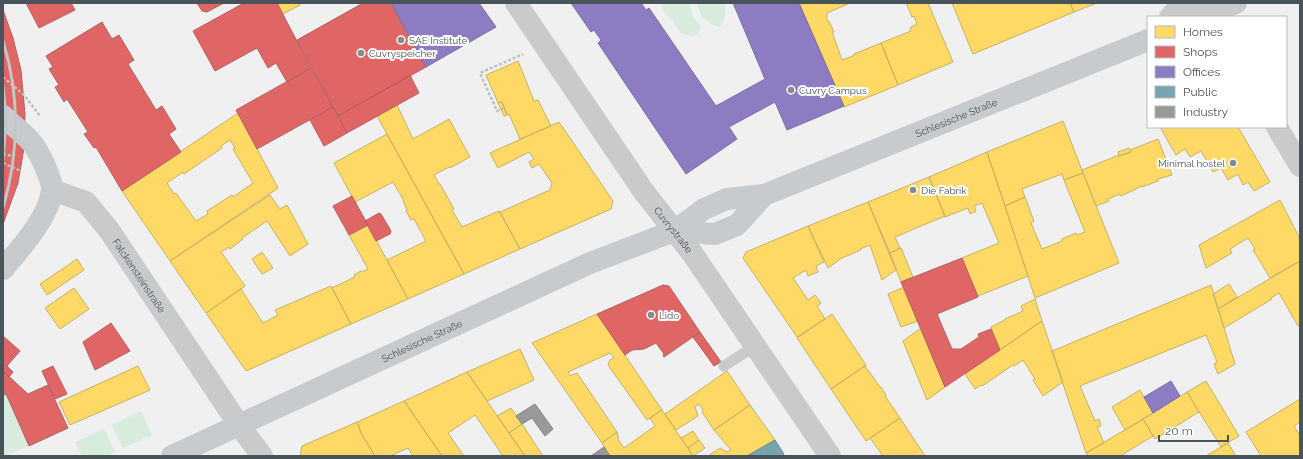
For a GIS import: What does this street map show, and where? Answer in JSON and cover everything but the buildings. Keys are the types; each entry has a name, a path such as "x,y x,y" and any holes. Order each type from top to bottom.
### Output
{"main road":[{"path":"1171,16 1174,12 1191,5 1216,15 1236,3"},
{"name":"Schlesische Straße","path":"172,456 590,263 674,231 704,209 727,199 764,195 1147,40"},
{"path":"3,116 33,143 42,159 52,190 45,212 35,230 3,268"}],"street":[{"name":"Cuvrystraße","path":"516,3 644,192 692,253 830,456"},
{"path":"1278,128 1300,166"},
{"name":"Falckensteinstraße","path":"52,190 86,202 109,230 262,456"}],"lane":[{"path":"724,366 755,346"}],"path":[{"path":"504,108 497,111 480,73 524,53 521,49"},
{"path":"3,77 25,96"},
{"path":"3,163 21,171"}],"green space":[{"path":"661,3 689,3 693,17 701,26 698,34 691,36 680,33 673,21 664,12"},
{"path":"697,3 724,3 725,15 720,27 711,24 704,19"},
{"path":"3,393 7,396 29,446 5,456 3,456"},
{"path":"141,411 152,435 123,448 112,425"},
{"path":"104,429 115,452 107,456 82,456 75,442"}],"railway":[{"path":"3,41 9,62 15,104 15,145 3,208"},
{"path":"3,86 6,119 3,160"}],"place":[{"name":"SAE Institute","path":"401,40"},
{"name":"Cuvryspeicher","path":"361,53"},
{"name":"Cuvry Campus","path":"791,90"},
{"name":"Minimal hostel","path":"1233,163"},
{"name":"Die Fabrik","path":"913,190"},
{"name":"Lido","path":"651,315"}]}
